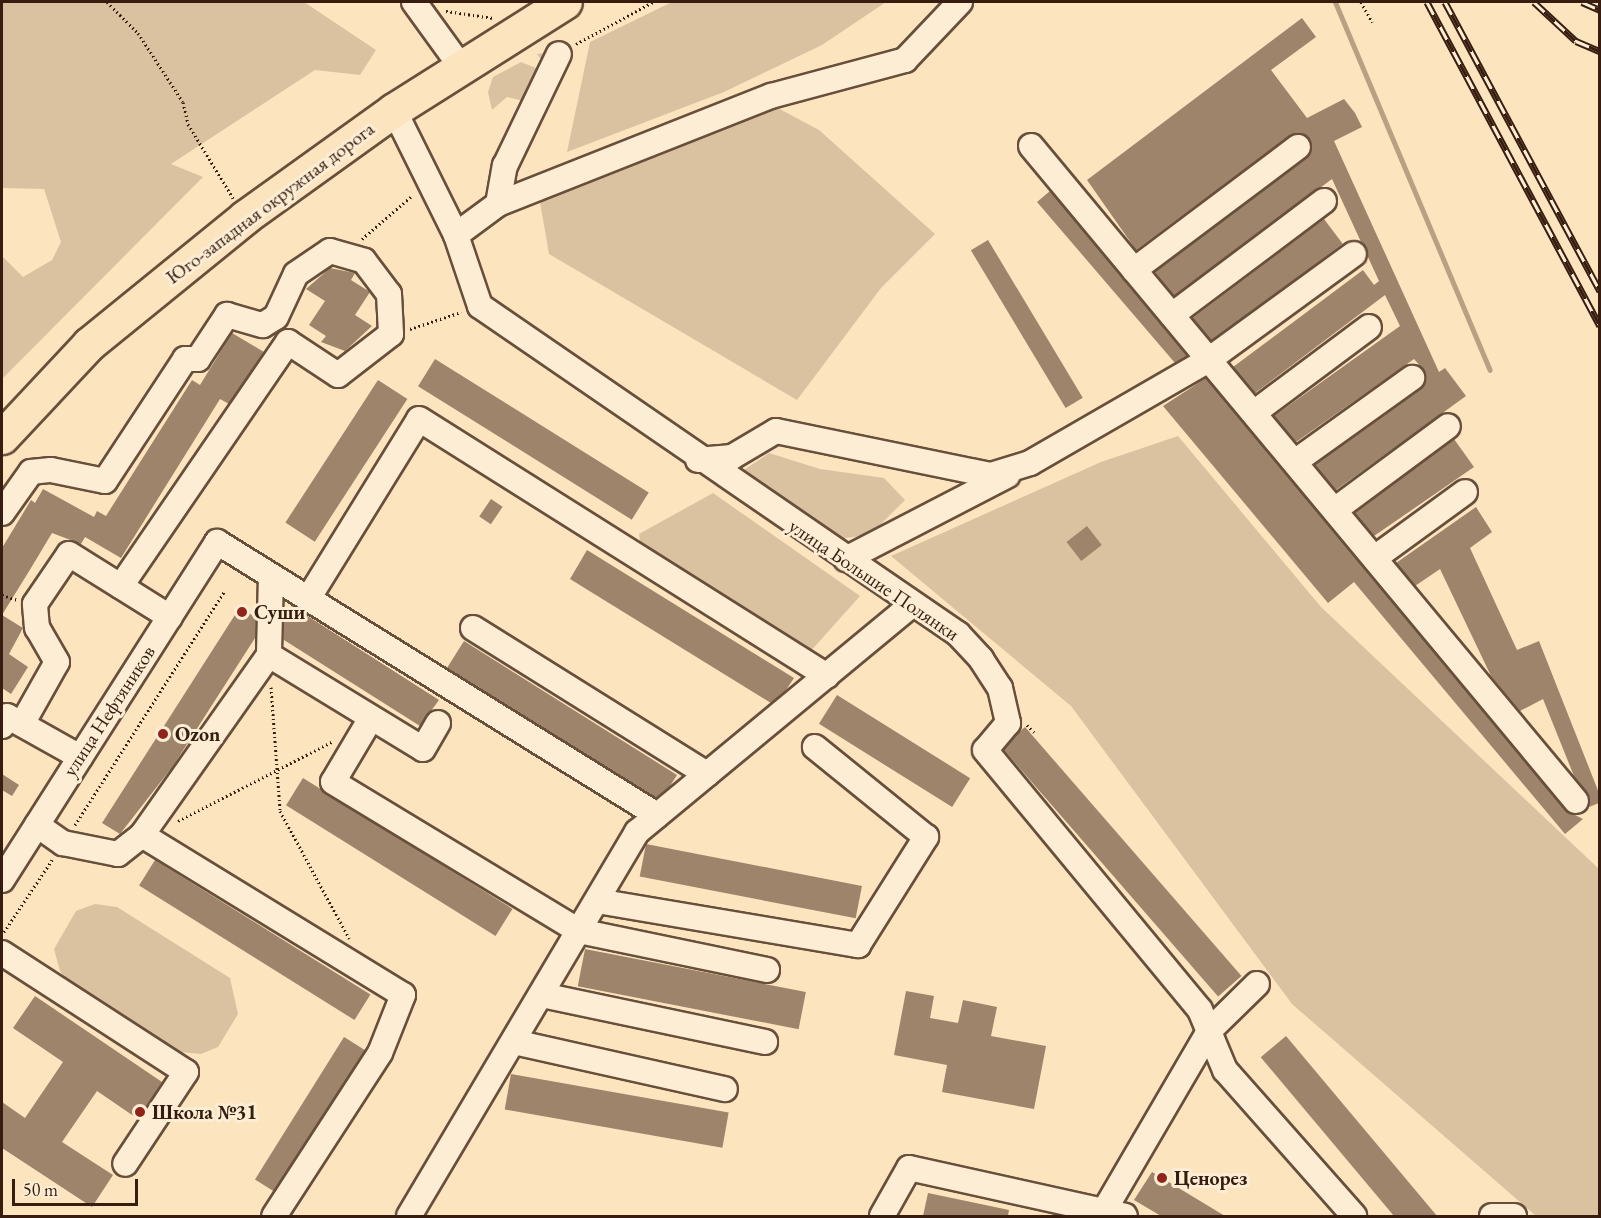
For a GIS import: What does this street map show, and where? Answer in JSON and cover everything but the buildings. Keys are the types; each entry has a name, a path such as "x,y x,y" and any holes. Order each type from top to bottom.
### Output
{"highway":[{"name":"Юго-западная окружная дорога","path":"2,437 89,344 245,217 394,111 565,2"}],"street":[{"path":"456,235 498,204 771,96 905,60 960,2"},
{"path":"425,3 461,67"},
{"path":"498,204 505,166 559,54"},
{"path":"394,111 456,235 480,306"},
{"path":"1031,146 1376,557 1576,801"},
{"path":"1134,270 1298,147"},
{"path":"1172,315 1324,201"},
{"path":"2,513 31,472 51,470 105,481 185,359 198,359 227,315 263,326 276,317 296,274 330,251 364,261 389,294 391,334 338,375 288,342 276,317"},
{"path":"846,559 1030,463 1210,359 1354,255"},
{"name":"улица Большие Полянки","path":"480,306 698,460 958,634 981,659 1000,688 1008,723 985,750 1134,926 1200,1010 1225,1070 1354,1216"},
{"path":"1255,412 1369,327"},
{"path":"121,586 288,342"},
{"path":"1296,461 1412,378"},
{"path":"308,599 419,419 827,676"},
{"path":"1336,509 1448,426"},
{"path":"698,460 732,457 776,431 992,476 1030,463"},
{"path":"1376,557 1465,492"},
{"name":"улица Нефтяников","path":"2,880 8,856 37,825 217,542 271,576"},
{"path":"80,757 12,725 57,662 37,628 35,604 69,555 170,617"},
{"path":"37,825 58,850 118,854 142,835 268,655 271,576 657,815"},
{"path":"419,1213 514,1042 637,832 913,604"},
{"path":"473,628 707,774"},
{"path":"268,655 369,722 423,749 438,723"},
{"path":"369,722 333,782 579,931 767,970"},
{"path":"597,901 858,945 926,837 815,747"},
{"path":"142,835 402,995 380,1053 274,1216"},
{"path":"2,953 186,1072 125,1164"},
{"path":"882,1216 909,1168 1114,1214 1209,1030 1257,984"},
{"path":"542,995 765,1042"},
{"path":"514,1042 725,1089"},
{"path":"1492,1216 1514,1216"}],"path":[{"path":"107,2 138,33 183,102 208,160 245,217"},
{"path":"559,54 653,2"},
{"path":"1361,2 1372,22"},
{"path":"425,3 459,16 496,17"},
{"path":"351,257 392,208 422,189"},
{"path":"391,334 480,306"},
{"path":"2,936 224,592"},
{"path":"268,655 280,812 352,943"},
{"path":"142,835 276,771 369,722"}],"shaded area":[{"path":"2,2 304,2 376,50 360,75 315,70 171,164 203,177 2,379 2,256 23,277 52,260 61,242 44,189 2,188"},
{"path":"672,2 886,2 822,45 724,92 567,152 590,42"},
{"path":"546,53 524,101 507,97 492,110 488,92 493,77 521,62 538,69 542,61 537,54"},
{"path":"774,106 819,130 935,234 881,288 797,400 549,254 540,202"},
{"path":"1178,436 1321,607 1599,869 1599,1216 1536,1216 1292,1004 1071,706 891,556 1101,462"},
{"path":"769,453 820,469 884,478 905,500 870,535 837,539 744,470"},
{"path":"713,493 860,596 809,653 641,549 639,534"},
{"path":"95,904 117,907 230,978 238,1014 218,1047 201,1054 181,1052 74,989 60,971 54,949 76,911"}],"waterway":[{"path":"1335,2 1490,370"}],"railway":[{"path":"1427,2 1600,326"},
{"path":"1445,2 1600,291"},
{"path":"1534,2 1576,41 1600,51"},
{"path":"1582,2 1600,10"}],"place":[{"name":"Суши","path":"242,612"},
{"name":"Ozon","path":"163,734"},
{"name":"Школа №31","path":"140,1112"},
{"name":"Ценорез","path":"1162,1178"}]}
